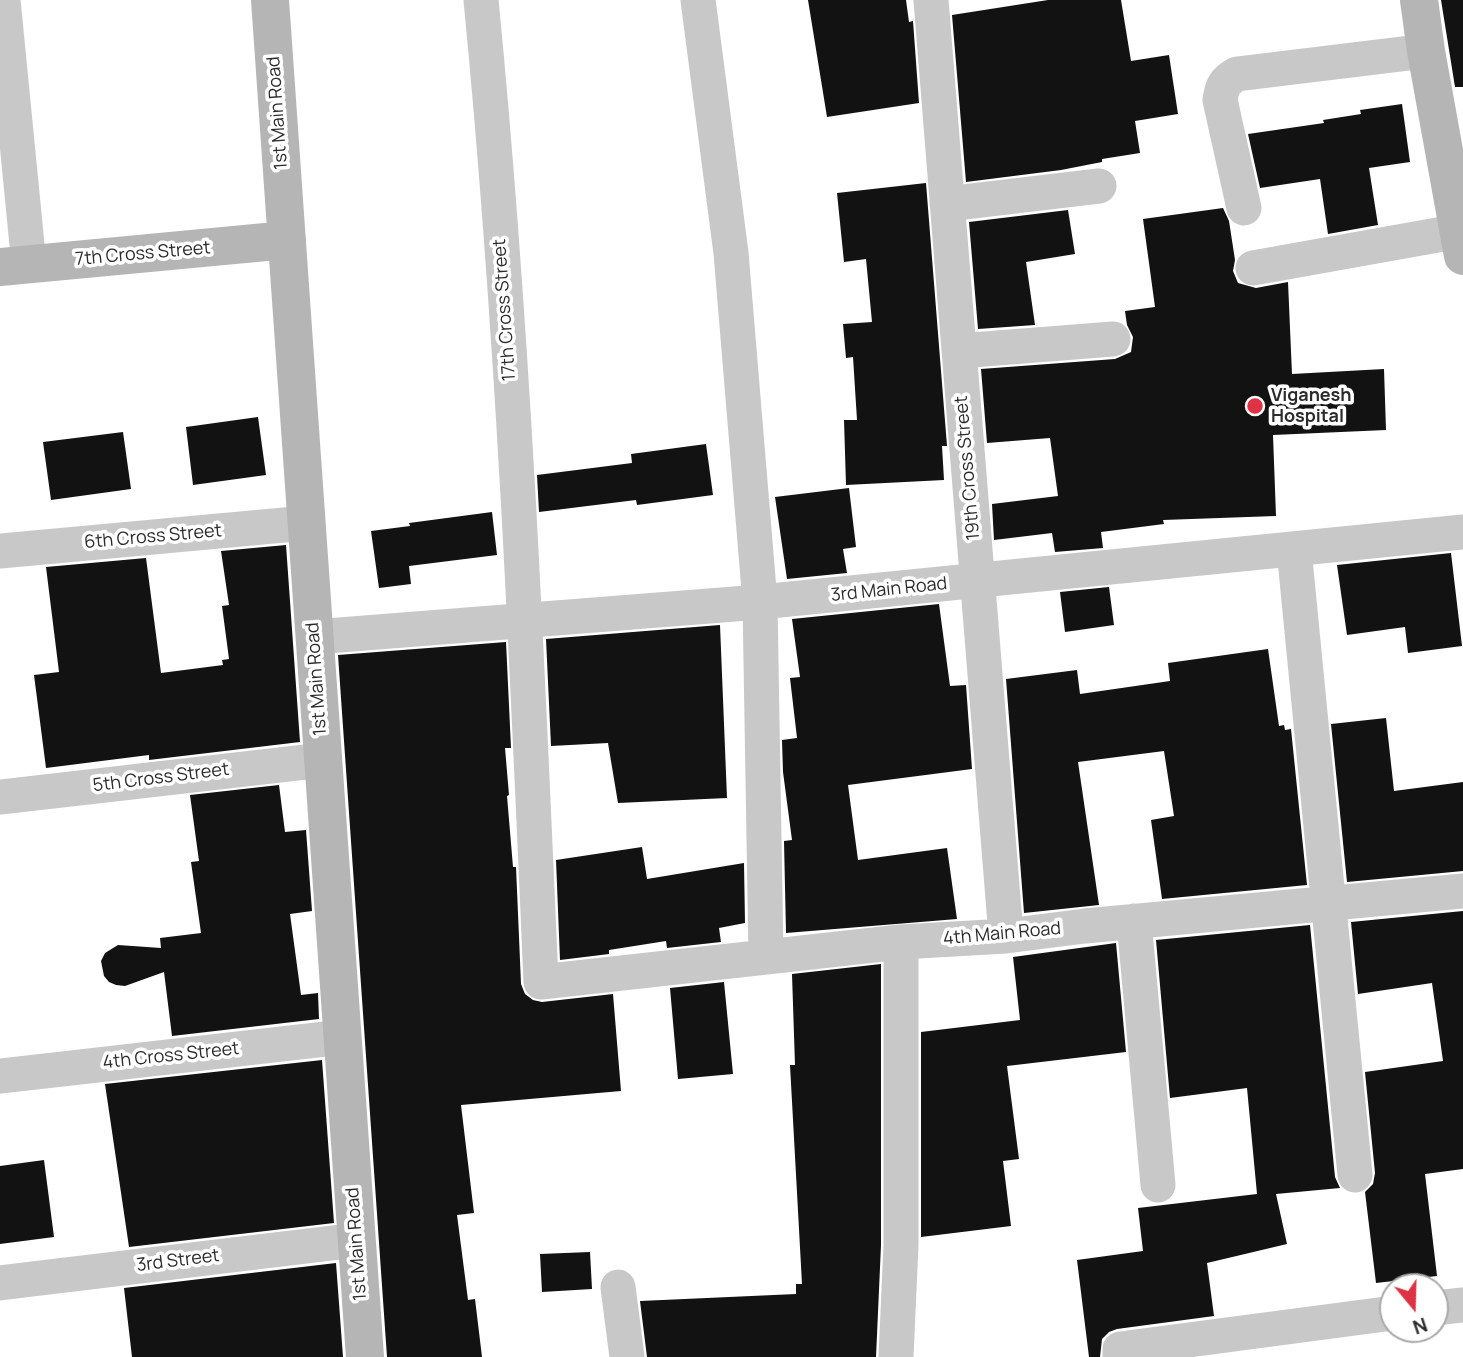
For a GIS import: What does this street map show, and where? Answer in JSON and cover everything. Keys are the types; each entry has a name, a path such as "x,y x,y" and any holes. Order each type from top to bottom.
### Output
{"street":[{"path":"3,0 14,266"},
{"name":"1st Main Road","path":"270,0 365,1357"},
{"name":"17th Cross Street","path":"481,0 507,332 525,619 541,982"},
{"path":"698,0 730,253 760,602 766,956"},
{"name":"19th Cross Street","path":"931,0 1006,936"},
{"path":"1253,268 1462,244 1419,0"},
{"path":"1244,208 1220,100 1222,88 1228,79 1237,74 1426,51"},
{"path":"947,204 1099,186"},
{"name":"7th Cross Street","path":"14,266 287,240"},
{"path":"959,351 1113,339"},
{"name":"6th Cross Street","path":"0,551 306,523"},
{"name":"3rd Main Road","path":"314,637 760,602 1463,532"},
{"path":"1294,549 1355,1175"},
{"name":"5th Cross Street","path":"0,797 323,760"},
{"name":"4th Main Road","path":"541,982 901,942 1006,936 1134,921 1463,891"},
{"path":"1134,921 1158,1185"},
{"path":"896,1357 901,1245 901,942"},
{"name":"4th Cross Street","path":"0,1076 343,1037"},
{"name":"3rd Street","path":"0,1283 357,1240"},
{"path":"618,1287 627,1357"},
{"path":"1120,1357 1120,1349 1379,1315"}],"building":[{"path":"808,0 906,0 909,22 913,21 919,103 827,117"},
{"path":"1048,0 1121,0 1131,61 1169,55 1178,114 1135,121 1140,153 1102,159 1102,162 1061,170 966,182 952,15"},
{"path":"1441,0 1463,0 1463,87 1455,87"},
{"path":"1402,104 1410,162 1369,168 1378,225 1328,234 1320,179 1260,188 1248,134 1324,123 1323,120 1361,114 1360,110"},
{"path":"926,183 947,446 942,446 944,480 846,485 844,420 857,420 853,357 846,358 843,324 872,322 866,259 844,262 837,193"},
{"path":"1223,208 1229,221 1235,260 1233,271 1238,283 1256,288 1288,282 1292,374 1384,369 1386,430 1273,435 1276,516 1163,520 1164,524 1101,532 1103,548 1055,552 1052,533 994,540 992,504 1058,496 1050,438 987,443 981,369 1115,359 1131,352 1133,337 1127,325 1125,311 1155,307 1143,219"},
{"path":"1068,210 1075,254 1026,262 1035,325 978,329 969,222"},
{"path":"258,417 266,475 193,485 186,427"},
{"path":"123,432 131,489 51,500 43,442"},
{"path":"706,444 713,495 637,505 636,500 539,512 537,475 632,463 631,454"},
{"path":"849,488 856,547 843,549 847,573 787,579 775,497"},
{"path":"492,512 497,555 409,566 411,584 379,588 371,531"},
{"path":"286,545 300,742 149,760 149,755 46,768 34,675 59,672 46,567 146,558 161,673 223,665 222,660 229,659 222,606 229,605 221,551"},
{"path":"1451,553 1462,646 1408,653 1405,627 1347,635 1337,565"},
{"path":"1109,587 1114,625 1065,632 1060,592"},
{"path":"939,604 950,686 966,685 972,769 848,785 858,860 947,848 957,919 786,933 784,841 792,840 783,772 782,740 797,738 790,678 800,677 792,619"},
{"path":"720,625 727,798 618,803 608,743 551,746 546,639"},
{"path":"506,642 511,748 505,748 507,796 513,867 516,867 521,984 525,994 542,1002 613,994 621,1091 461,1105 474,1213 457,1215 468,1300 475,1299 482,1357 387,1357 338,655"},
{"path":"1268,649 1279,726 1284,725 1285,730 1291,729 1307,885 1162,899 1151,820 1174,816 1164,751 1078,762 1099,905 1024,913 1006,679 1077,670 1080,694 1170,681 1168,663"},
{"path":"1386,718 1394,791 1463,782 1463,871 1347,882 1331,724"},
{"path":"279,785 285,832 306,830 312,911 290,914 301,995 318,993 319,1019 172,1036 164,972 125,986 116,985 104,976 101,961 105,953 118,945 161,948 160,938 201,933 191,862 199,861 190,795"},
{"path":"642,847 647,879 744,863 745,923 719,928 721,942 667,948 666,941 609,950 609,954 560,960 556,860"},
{"path":"1463,911 1463,1169 1425,1174 1437,1273 1379,1273 1379,1283 1376,1283 1365,1192 1373,1184 1375,1173 1365,1072 1443,1061 1432,983 1358,994 1351,922"},
{"path":"1310,925 1335,1177 1340,1188 1276,1194 1287,1244 1207,1263 1214,1316 1117,1329 1102,1339 1100,1357 1089,1357 1077,1260 1143,1251 1138,1208 1257,1194 1247,1088 1170,1098 1156,940"},
{"path":"1116,943 1126,1052 1007,1066 1019,1159 1003,1161 1011,1226 921,1237 921,1032 1020,1020 1013,957"},
{"path":"881,964 881,1245 876,1357 647,1357 640,1301 796,1294 796,1284 802,1284 790,1065 795,1065 792,974"},
{"path":"724,982 733,1074 678,1079 670,988"},
{"path":"322,1060 334,1223 129,1247 105,1084"},
{"path":"44,1160 54,1237 0,1244 0,1166"},
{"path":"590,1252 592,1289 542,1292 540,1254"},
{"path":"336,1263 343,1357 132,1357 124,1288"}],"place":[{"name":"Viganesh Hospital","path":"1255,406"}]}
